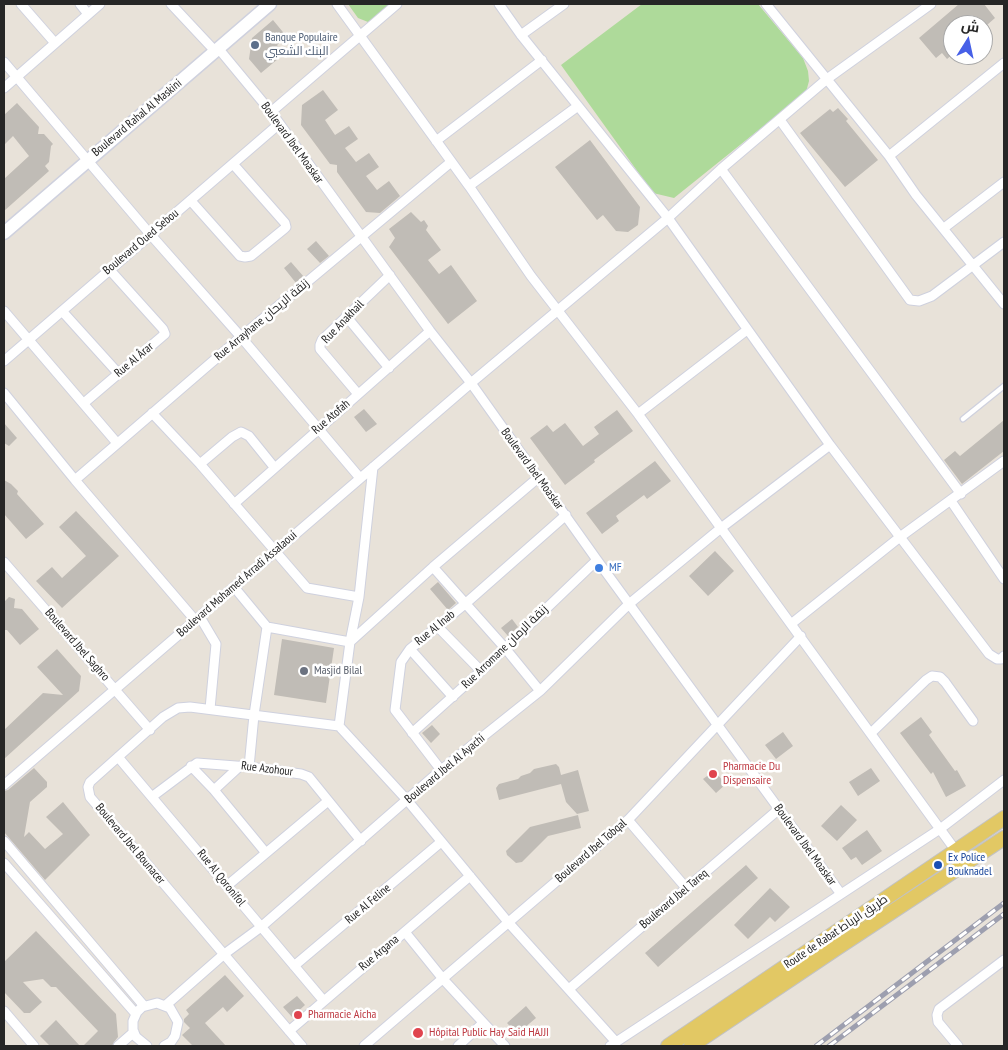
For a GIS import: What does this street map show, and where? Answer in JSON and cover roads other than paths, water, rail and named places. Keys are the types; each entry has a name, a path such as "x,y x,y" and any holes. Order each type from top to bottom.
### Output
{"main road":[{"name":"Route de Rabat طريق الرباط","path":"668,1046 1004,818"},
{"name":"Route de Rabat طريق الرباط","path":"692,1046 1004,838"}],"street":[{"path":"21,4 55,43"},
{"path":"80,4 88,14"},
{"path":"4,88 100,4"},
{"name":"Boulevard Jbel Moaskar","path":"172,4 217,49 271,112 430,331 471,383 716,725 840,894"},
{"name":"Boulevard Rahal Al Maskini","path":"4,233 270,4"},
{"path":"337,4 557,310 638,414 956,851"},
{"path":"271,112 397,4"},
{"path":"499,4 521,35 668,218 830,445 989,654 997,659 1001,659 1004,656"},
{"path":"521,35 564,4"},
{"path":"766,4 889,156 916,194 1004,304"},
{"name":"Boulevard Mohamed Arradi Assalaoui","path":"4,785 471,383 668,218 721,169 827,79 931,4"},
{"path":"436,141 542,60"},
{"path":"4,62 360,478"},
{"path":"889,156 1004,63"},
{"path":"469,186 578,106"},
{"path":"780,120 910,300 919,301 932,296 1004,242"},
{"name":"Boulevard Oued Sebou","path":"4,361 280,124"},
{"name":"Rue Arrayhane زنقة الريحان","path":"75,480 241,337 451,162"},
{"path":"190,200 240,256 251,256 284,229 286,227 285,223 233,164"},
{"path":"721,169 961,494"},
{"path":"944,228 1004,182"},
{"name":"Rue Al Ârar","path":"84,403 164,336 165,332 109,269"},
{"name":"Rue Anakhail","path":"358,394 320,347 322,340 390,275"},
{"path":"62,311 118,373"},
{"path":"4,312 117,443"},
{"path":"346,316 389,368"},
{"path":"638,414 747,330"},
{"name":"Rue Atofah","path":"234,504 430,331"},
{"path":"4,393 75,480 198,618 216,644 210,709"},
{"path":"152,413 200,464 307,588 359,597"},
{"path":"200,464 232,437 241,432 249,436 274,467"},
{"name":"Boulevard Jbel Al Ayachi","path":"166,1005 223,955 261,927 441,770 540,691 630,604 721,528 830,445"},
{"path":"792,624 900,537 1004,461"},
{"path":"373,467 359,597 350,642 339,726 408,800 508,922 568,989 613,1044 812,915 840,894 940,829 1004,780"},
{"path":"350,642 433,567 539,477"},
{"path":"951,501 1004,579"},
{"name":"Rue Al Inab","path":"441,770 395,710 401,662 410,649 465,604 566,515"},
{"name":"Rue Arromane زنقة الرمان","path":"412,733 481,672 597,560"},
{"name":"Boulevard Jbel Saghro","path":"4,562 150,730"},
{"path":"433,567 505,648 540,691"},
{"path":"234,587 267,627 350,642"},
{"path":"437,626 481,672"},
{"path":"214,790 244,766 254,715 267,627"},
{"name":"Boulevard Jbel Tobqal","path":"364,1046 628,820 801,636"},
{"path":"410,649 453,697"},
{"path":"871,733 932,676 940,677 946,682 973,721"},
{"name":"Boulevard Jbel Bounacer","path":"302,1046 90,797 88,787 90,782 118,756 163,717 178,708 210,709 339,726"},
{"name":"Rue Al Qoronifol","path":"118,756 323,1000"},
{"name":"Rue Azohour","path":"191,766 203,762 301,774 309,777 361,841"},
{"path":"152,796 191,766 214,790 266,852"},
{"path":"228,885 328,801"},
{"name":"Boulevard Jbel Tareq","path":"568,989 779,809"},
{"path":"628,820 687,889"},
{"path":"4,841 144,1006"},
{"name":"Rue Al Feline","path":"294,966 441,842"},
{"path":"4,863 136,1014"},
{"name":"Rue Argana","path":"289,1031 470,876"},
{"path":"405,932 443,979 505,1046"},
{"path":"958,1046 938,1022 937,1015 939,1009 1004,960"},
{"path":"147,1046 140,1042 134,1032 133,1022 136,1014 144,1006 155,1003 166,1005 174,1012 178,1022 176,1043 164,1046"},
{"path":"4,1011 34,1046"},
{"path":"458,1046 483,1023"},
{"path":"118,1046 134,1032"}],"lane":[{"path":"962,419 1004,386"}],"railway":[{"path":"816,1046 1004,903"},
{"path":"829,1046 1004,914"}],"place":[{"name":"Banque Populaire البنك الشعبي","path":"255,45"},
{"name":"MF","path":"599,568"},
{"name":"Masjid Bilal","path":"304,671"},
{"name":"Pharmacie Du Dispensaire","path":"713,774"},
{"name":"Ex Police Bouknadel","path":"938,865"},
{"name":"Pharmacie Aicha","path":"298,1015"},
{"name":"Hôpital Public Hay Said HAJJI","path":"418,1033"}]}
